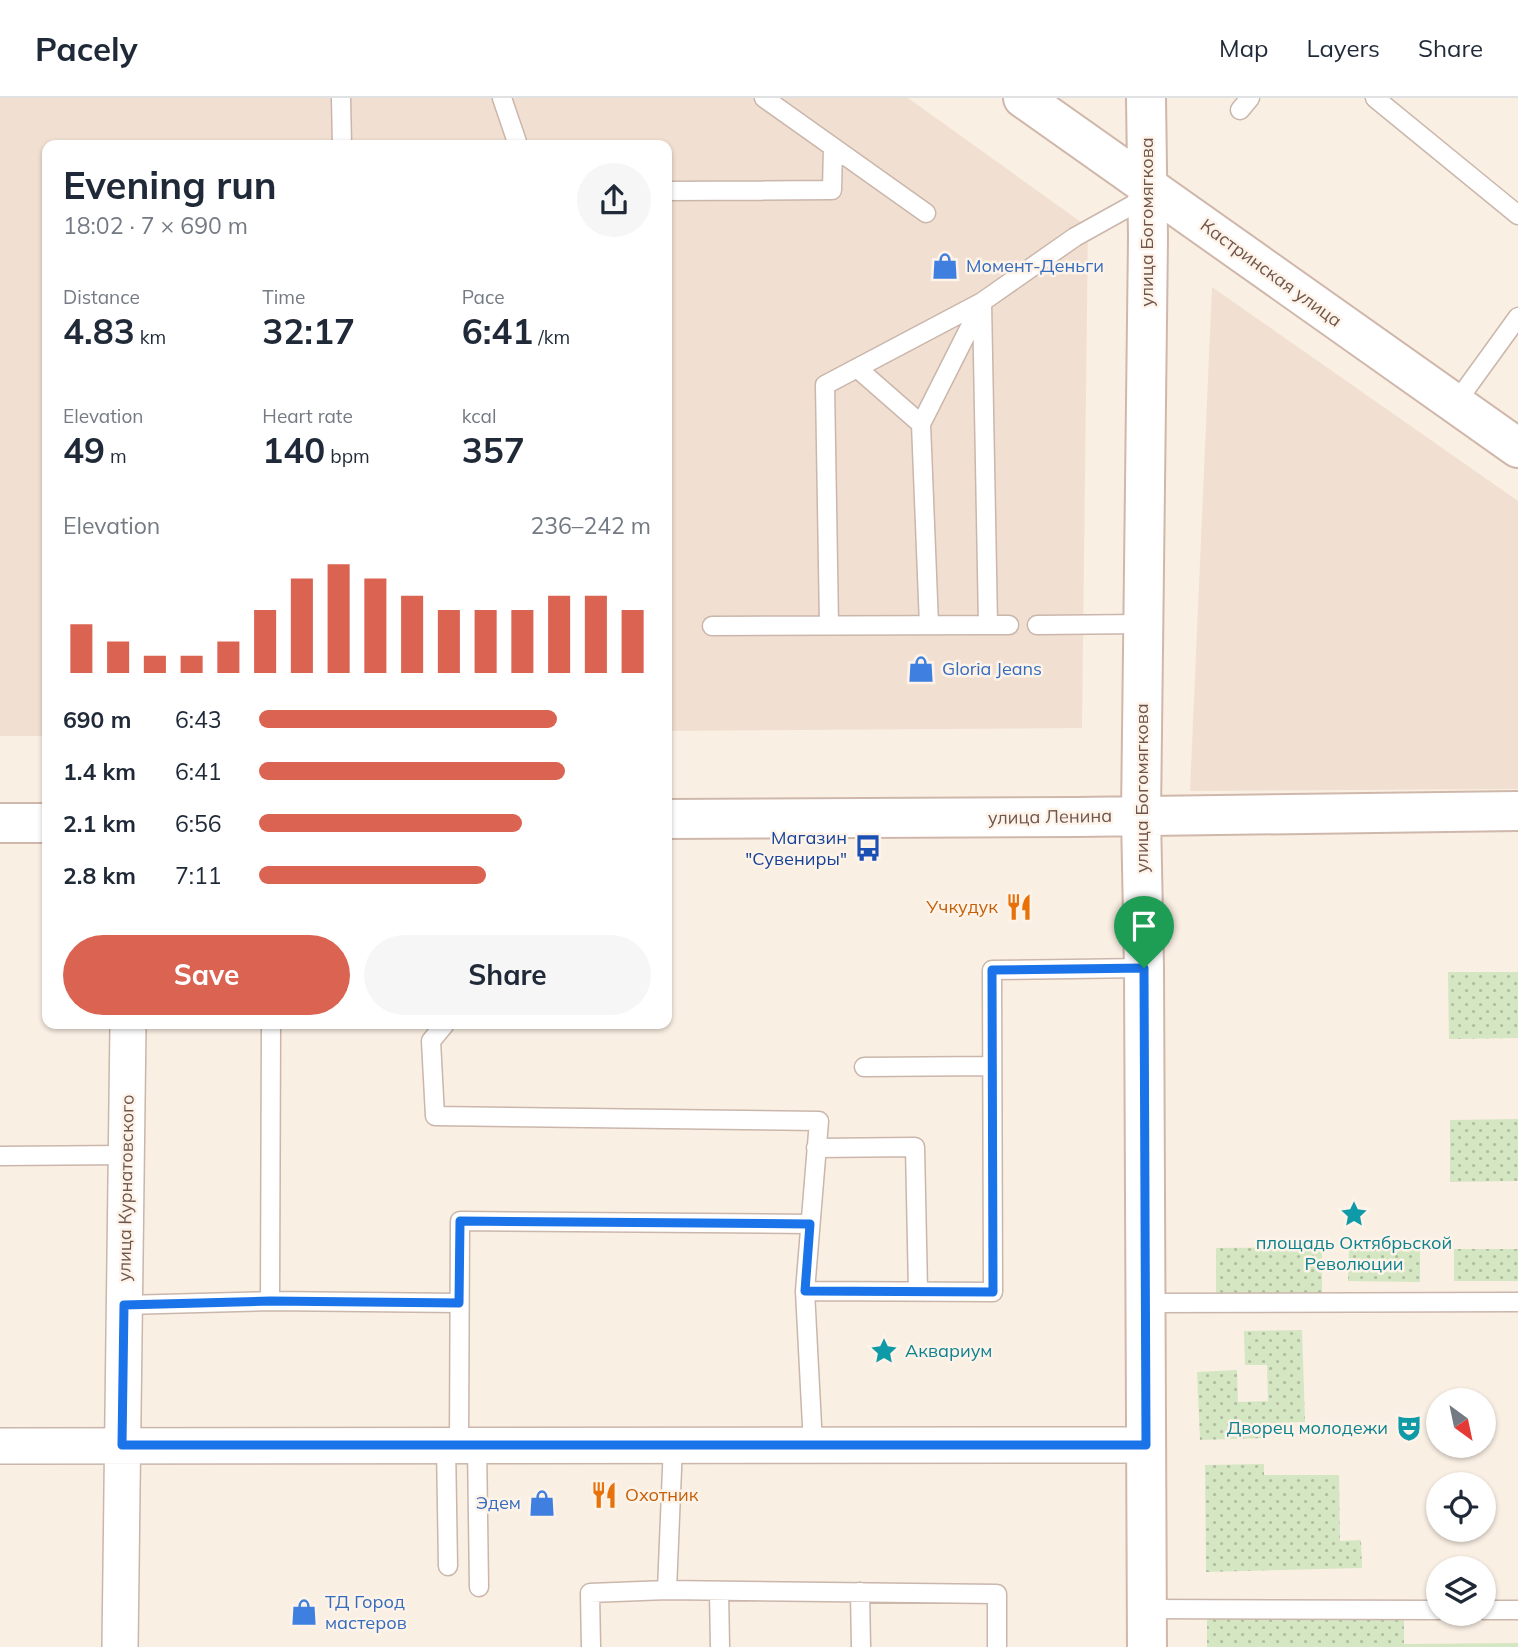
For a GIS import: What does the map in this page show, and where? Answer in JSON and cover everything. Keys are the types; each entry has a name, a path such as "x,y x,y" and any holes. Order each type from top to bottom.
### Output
{"main road":[{"name":"Кастринская улица","path":"1023,98 1148,191 1518,448"},
{"name":"улица Богомягкова","path":"1146,98 1148,191 1141,815 1147,1647"},
{"name":"улица Ленина","path":"672,819 1518,811"},
{"path":"0,823 42,823"}],"street":[{"name":"улица Курнатовского","path":"121,1647 128,1029"},
{"path":"0,1446 1146,1445"}],"lane":[{"path":"341,98 342,140"},
{"path":"502,98 516,140"},
{"path":"764,98 926,213"},
{"path":"1375,98 1518,215"},
{"path":"672,191 832,190 833,147"},
{"path":"829,625 825,385 982,302 1075,237 1148,191"},
{"path":"929,625 921,424 982,302"},
{"path":"982,302 988,625"},
{"path":"1455,404 1518,317"},
{"path":"858,368 921,424"},
{"path":"1037,625 1143,624"},
{"path":"712,626 1009,625"},
{"path":"805,1291 993,1292 992,970 1144,968"},
{"path":"270,1301 271,1029"},
{"path":"441,1029 431,1041 435,1116 819,1121 805,1291 813,1445"},
{"path":"864,1067 992,1066"},
{"path":"816,1148 915,1147 918,1291"},
{"path":"0,1156 127,1155"},
{"path":"479,1587 461,1445 460,1221 810,1224"},
{"path":"124,1305 270,1301 459,1303"},
{"path":"1146,1303 1518,1302"},
{"path":"448,1566 461,1445"},
{"path":"667,1590 673,1445"},
{"path":"591,1647 590,1593 667,1590 997,1594 998,1647"},
{"path":"719,1591 720,1647"},
{"path":"860,1592 861,1647"},
{"path":"1147,1608 1426,1610"},
{"path":"1496,1610 1518,1610"}],"shaded area":[{"path":"0,98 908,98 1088,227 1082,728 672,731 672,140 42,140 42,736 0,736"},
{"path":"1212,287 1518,501 1518,789 1190,791"}],"green space":[{"path":"1448,972 1518,972 1518,1038 1449,1039"},
{"path":"1518,1119 1518,1181 1450,1182 1450,1120"},
{"path":"1322,1247 1322,1294 1216,1295 1216,1248"},
{"path":"1420,1247 1420,1282 1348,1281 1349,1248"},
{"path":"1454,1249 1518,1249 1518,1281 1454,1281"},
{"path":"1302,1330 1305,1422 1266,1423 1266,1438 1200,1440 1197,1372 1237,1370 1238,1402 1268,1401 1267,1365 1245,1365 1244,1331"},
{"path":"1264,1464 1264,1475 1339,1475 1340,1541 1361,1540 1362,1568 1206,1572 1205,1465"},
{"path":"1404,1617 1404,1644 1518,1643 1518,1647 1207,1647 1207,1618"}],"place":[{"name":"Момент-Деньги","path":"945,266"},
{"name":"Gloria Jeans","path":"921,669"},
{"name":"Магазин \"Сувениры\"","path":"868,848"},
{"name":"Учкудук","path":"1019,907"},
{"name":"площадь Октябрьской Революции","path":"1354,1214"},
{"name":"Аквариум","path":"884,1351"},
{"name":"Дворец молодежи","path":"1409,1428"},
{"name":"Охотник","path":"604,1495"},
{"name":"Эдем","path":"542,1503"},
{"name":"ТД Город мастеров","path":"304,1612"}],"route":[{"path":"1144,968 1146,1445 122,1445 124,1305 270,1301 459,1303 460,1221 810,1224 805,1291 993,1292 992,970 1144,968"}]}
